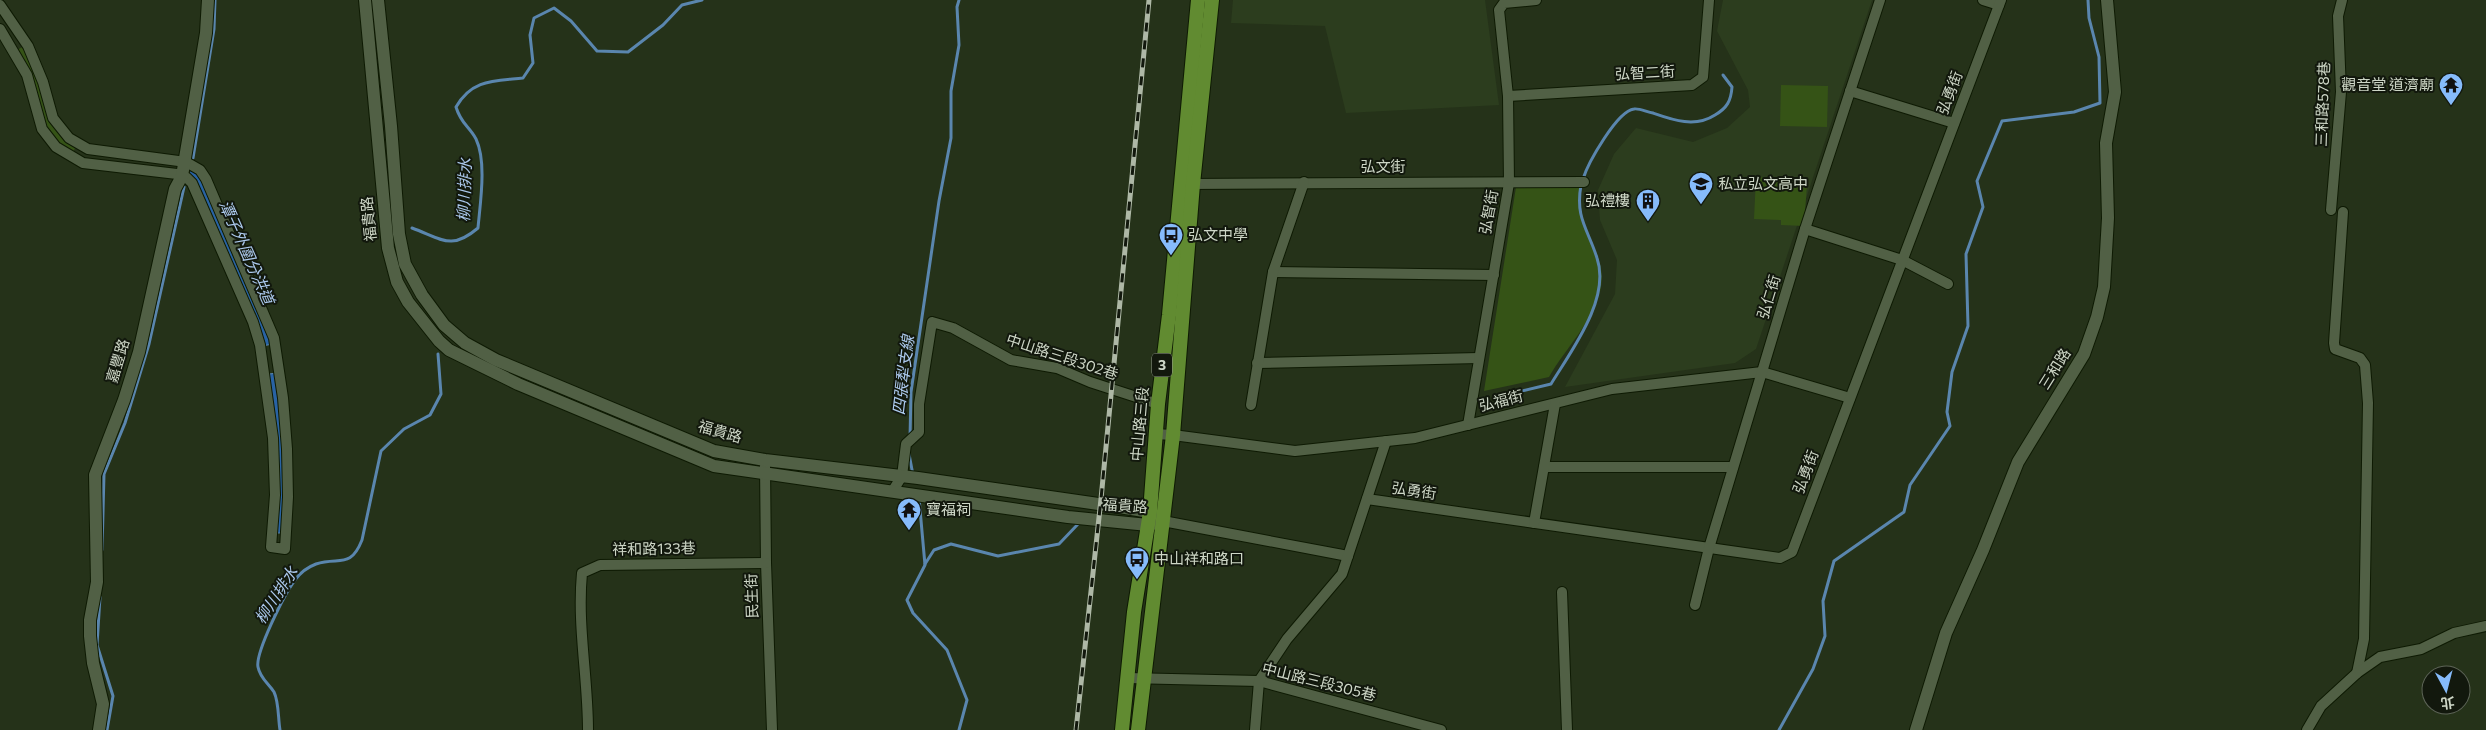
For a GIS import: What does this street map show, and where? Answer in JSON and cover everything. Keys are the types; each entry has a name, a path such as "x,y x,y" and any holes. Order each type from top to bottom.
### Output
{"main road":[{"name":"中山路三段","path":"1138,730 1173,435 1198,0"},
{"name":"中山路三段","path":"1122,730 1134,612 1149,519 1158,404 1212,0"}],"street":[{"name":"嘉豐路","path":"99,730 103,704 93,663 90,636 90,620 96,582 95,475 124,400 139,352 175,189 182,176 206,33 208,0"},
{"name":"福貴路","path":"365,0 388,248 398,282 408,302 438,341 459,356 493,373 714,466 1076,518 1149,519"},
{"name":"福貴路","path":"378,0 392,126 399,234 405,264 422,295 444,325 466,343 504,364 714,451 766,460 922,478 1163,522"},
{"name":"弘智街","path":"1468,425 1509,183 1508,96 1498,10 1504,3 1536,0"},
{"name":"弘智二街","path":"1508,96 1692,85 1704,77 1709,0"},
{"name":"弘仁街","path":"1695,605 1709,548 1805,229 1880,0"},
{"path":"1982,0 2000,3"},
{"name":"三和路","path":"1916,730 1946,633 1983,550 2018,462 2084,354 2097,317 2104,286 2108,218 2106,143 2115,92 2107,0"},
{"name":"三和路578巷","path":"2331,210 2341,92 2338,16 2342,0"},
{"name":"弘勇街","path":"1367,499 1780,558 1792,552 2000,3"},
{"path":"0,4 32,55 56,125 69,138 83,147 97,151 185,162 200,170 206,179 270,327 277,359 288,449 288,502 285,549 271,547 275,494 273,438 264,360 253,322 192,183 182,176 78,161 56,146 46,136 26,75 0,29"},
{"path":"1850,91 1954,123"},
{"path":"78,161 83,147"},
{"path":"1251,405 1273,272 1304,182"},
{"name":"弘文街","path":"1188,184 1584,182"},
{"path":"2343,212 2334,343 2335,349 2360,358 2365,366 2368,403 2364,640 2357,673"},
{"path":"1805,229 1902,260 1948,284"},
{"path":"1273,272 1494,275"},
{"name":"中山路三段302巷","path":"892,492 902,476 906,444 919,432 919,404 932,322 953,328 1011,360 1057,368 1090,382 1158,404"},
{"path":"1257,363 1479,358"},
{"path":"264,360 277,359"},
{"name":"弘福街","path":"1155,434 1295,451 1415,438 1612,389 1762,372 1850,398"},
{"path":"1534,523 1555,404"},
{"path":"1255,730 1259,681 1287,639 1342,574 1386,441"},
{"name":"民生街","path":"766,460 766,563 772,730"},
{"path":"1544,467 1733,467"},
{"path":"1163,522 1348,556"},
{"name":"祥和路133巷","path":"588,730 588,691 579,603 582,573 600,565 766,563"},
{"path":"1562,592 1567,730"},
{"path":"2307,730 2321,706 2357,673 2380,657 2422,649 2454,633 2486,626"},
{"name":"中山路三段305巷","path":"1127,678 1144,680 1259,681 1441,730"}],"shaded area":[{"path":"1233,0 1485,0 1499,105 1346,113 1325,26 1231,23"},
{"name":"私立弘文高中","path":"1723,0 1872,0 1756,349 1735,363 1565,387 1615,294 1617,260 1600,220 1598,190 1614,154 1636,128 1693,142 1727,128 1750,107 1748,90 1717,31"}],"green space":[{"path":"24,46 63,137 75,148 73,153 62,147 53,137 38,109 17,50"},
{"path":"1781,85 1828,86 1827,127 1780,126"},
{"path":"1756,177 1783,178 1783,184 1807,185 1804,226 1781,225 1781,220 1754,219"},
{"path":"1516,187 1581,188 1581,215 1599,262 1601,283 1598,298 1592,312 1549,377 1484,391"}],"water":[{"path":"205,184 272,344 263,346 198,187"},
{"path":"277,373 285,440 283,533 275,533 269,374"}],"waterway":[{"path":"193,158 214,29 215,0"},
{"name":"柳川排水","path":"412,228 446,241 461,239 478,228 482,183 481,159 476,139 460,117 456,107 462,98 477,86 493,81 523,78 533,63 530,35 534,18 554,8 571,21 597,51 628,52 663,25 682,5 702,0"},
{"name":"四張犁支線","path":"910,438 911,392 939,201 951,138 951,91 959,45 957,7 959,0"},
{"path":"1779,730 1813,669 1825,636 1823,601 1834,561 1904,512 1910,485 1950,426 1947,412 1952,372 1968,326 1966,254 1983,207 1977,181 2002,121 2074,112 2100,103 2099,57 2089,18 2088,0"},
{"path":"1583,179 1604,139 1627,112 1638,109 1684,122 1707,119 1725,107 1731,96 1732,87 1723,75"},
{"name":"潭子外圍分洪道","path":"195,173 207,195"},
{"path":"1501,396 1551,384 1587,324 1594,307 1599,290 1600,274 1597,258 1581,215 1581,185"},
{"path":"102,550 104,474 125,423 149,344 184,187"},
{"name":"柳川排水","path":"280,730 276,696 262,677 258,667 258,660 266,637 290,587 299,575 316,564 348,559 358,549 362,540 381,451 404,429 430,415 441,394 438,354"},
{"name":"四張犁支線","path":"909,454 913,475"},
{"name":"四張犁支線","path":"919,498 925,565 907,600 913,613 947,650 967,700 959,730"},
{"path":"925,564 934,550 951,544 998,556 1059,544 1079,523"},
{"path":"100,597 97,645 113,696 107,730"}],"railway":[{"path":"1076,730 1101,499 1149,0"}],"place":[{"name":"觀音堂 道濟廟","path":"2451,106"},
{"name":"私立弘文高中","path":"1701,205"},
{"name":"弘禮樓","path":"1648,222"},
{"name":"弘文中學","path":"1171,256"},
{"name":"寶福祠","path":"909,531"},
{"name":"中山祥和路口","path":"1137,580"}]}
